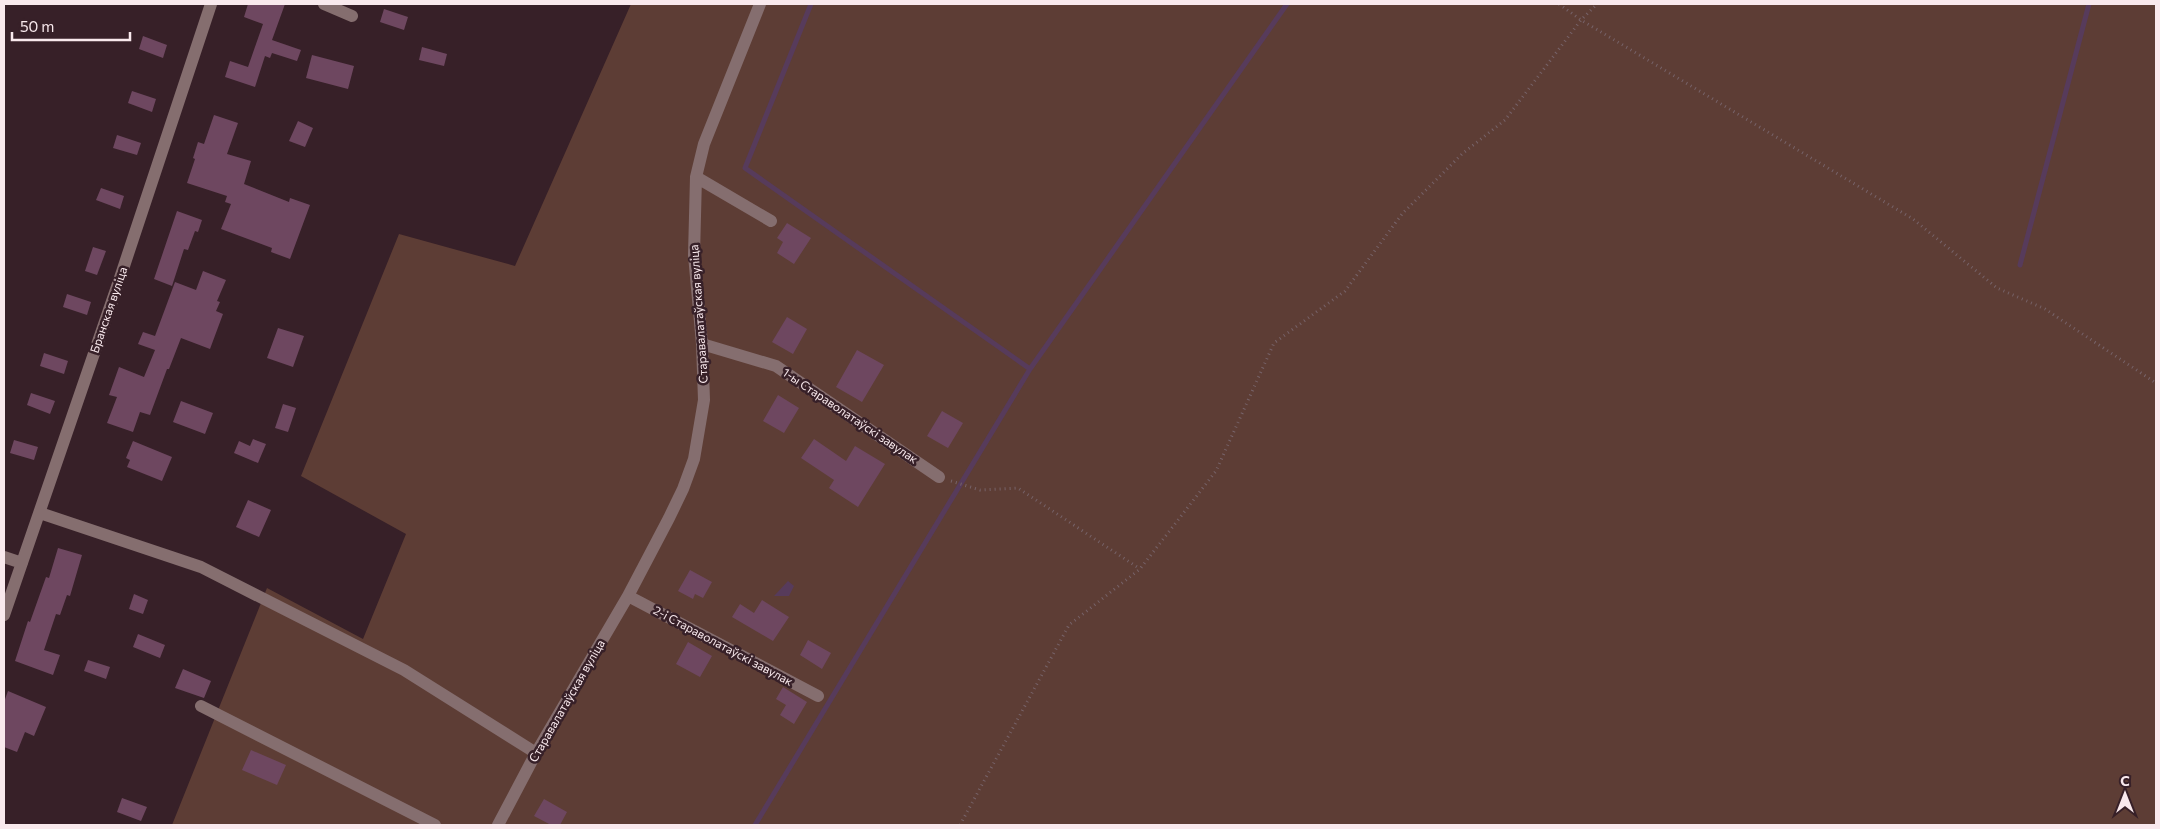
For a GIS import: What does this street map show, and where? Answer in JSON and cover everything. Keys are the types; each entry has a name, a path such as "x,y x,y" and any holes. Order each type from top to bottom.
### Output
{"street":[{"name":"Бранская вуліца","path":"4,615 211,4"},
{"path":"324,4 352,16"},
{"name":"Старавалатаўская вуліца","path":"498,825 536,753 628,596 673,510 694,459 704,400 702,344 694,255 696,177 708,136 760,4"},
{"path":"696,177 771,221"},
{"name":"1-ы Стараволатаўскі завулак","path":"702,344 776,366 939,476"},
{"path":"40,513 200,567 404,670 536,753"},
{"path":"4,557 22,563"},
{"name":"2-і Стараволатаўскі завулак","path":"628,596 818,696"},
{"path":"201,706 435,825"}],"path":[{"path":"1559,4 1580,20 1913,219 1997,288 2045,309 2156,383"},
{"path":"960,825 1069,625 1140,569 1216,471 1274,343 1345,291 1402,214 1462,154 1505,120 1580,20 1597,4"},
{"path":"939,476 980,490 1018,488 1140,569"}],"shaded area":[{"path":"631,4 2156,4 2156,825 172,825 267,588 363,639 406,534 301,476 399,234 515,266"},
{"path":"788,581 794,586 789,596 774,596"}],"building":[{"path":"248,4 285,4 272,40 301,50 297,61 272,53 270,58 265,56 255,87 225,77 230,61 248,67 263,24 244,17"},
{"path":"384,9 408,17 404,30 380,22"},
{"path":"143,36 167,45 163,58 139,49"},
{"path":"422,47 447,54 444,66 419,60"},
{"path":"312,55 354,66 348,89 306,78"},
{"path":"132,91 156,99 152,112 128,103"},
{"path":"214,115 238,123 227,154 251,161 244,184 289,202 290,198 310,205 290,259 271,252 272,248 221,229 231,204 225,202 227,196 187,183 195,159 193,158 198,142 204,144"},
{"path":"298,121 313,128 305,147 289,141"},
{"path":"117,135 141,143 137,155 113,148"},
{"path":"101,188 124,196 120,209 96,200"},
{"path":"177,211 202,220 198,232 195,231 188,250 184,249 172,286 154,279"},
{"path":"787,223 811,238 794,264 777,253 783,242 777,238"},
{"path":"93,247 106,251 97,275 85,271"},
{"path":"203,271 226,280 217,301 220,302 216,311 223,314 210,349 181,338 150,415 140,412 133,432 107,423 117,397 109,395 119,367 144,377 155,350 138,344 143,332 155,336 175,282 196,290"},
{"path":"67,294 91,302 87,315 63,307"},
{"path":"787,317 807,329 793,354 772,342"},
{"path":"278,328 304,336 293,367 267,358"},
{"path":"857,350 884,365 862,402 836,387"},
{"path":"44,353 68,361 64,374 40,366"},
{"path":"31,393 55,401 50,414 27,405"},
{"path":"778,395 799,408 784,433 763,421"},
{"path":"181,401 213,413 205,434 173,422"},
{"path":"283,404 296,408 288,432 275,428"},
{"path":"942,411 963,423 948,448 927,436"},
{"path":"253,439 266,444 258,463 234,453 239,441 250,446"},
{"path":"814,439 846,461 855,446 885,464 858,507 829,488 834,480 801,458"},
{"path":"14,440 38,447 34,460 10,453"},
{"path":"133,441 172,457 162,481 127,467 130,460 126,458"},
{"path":"248,500 271,510 259,537 236,527"},
{"path":"58,548 82,555 70,596 67,595 60,615 56,614 44,650 60,655 53,675 15,661 28,621 30,622 46,577 49,578"},
{"path":"690,570 712,582 703,598 695,594 693,599 678,591"},
{"path":"134,594 148,600 143,614 129,609"},
{"path":"762,600 789,617 773,641 732,617 740,604 754,613"},
{"path":"138,634 165,645 160,658 133,647"},
{"path":"808,640 831,653 822,669 800,655"},
{"path":"688,642 712,656 700,677 676,664"},
{"path":"88,660 110,667 106,679 84,671"},
{"path":"183,669 211,681 204,698 175,688"},
{"path":"783,687 807,702 794,724 780,715 786,705 776,699"},
{"path":"8,691 46,707 34,736 25,732 17,752 4,747 4,702"},
{"path":"251,750 286,765 277,785 242,770"},
{"path":"122,798 147,807 141,821 117,812"},
{"path":"544,799 567,812 560,825 551,825 534,816"}],"waterway":[{"path":"811,4 745,168 1030,369"},
{"path":"755,825 1030,369 1287,4"},
{"path":"2020,265 2089,4"}]}
